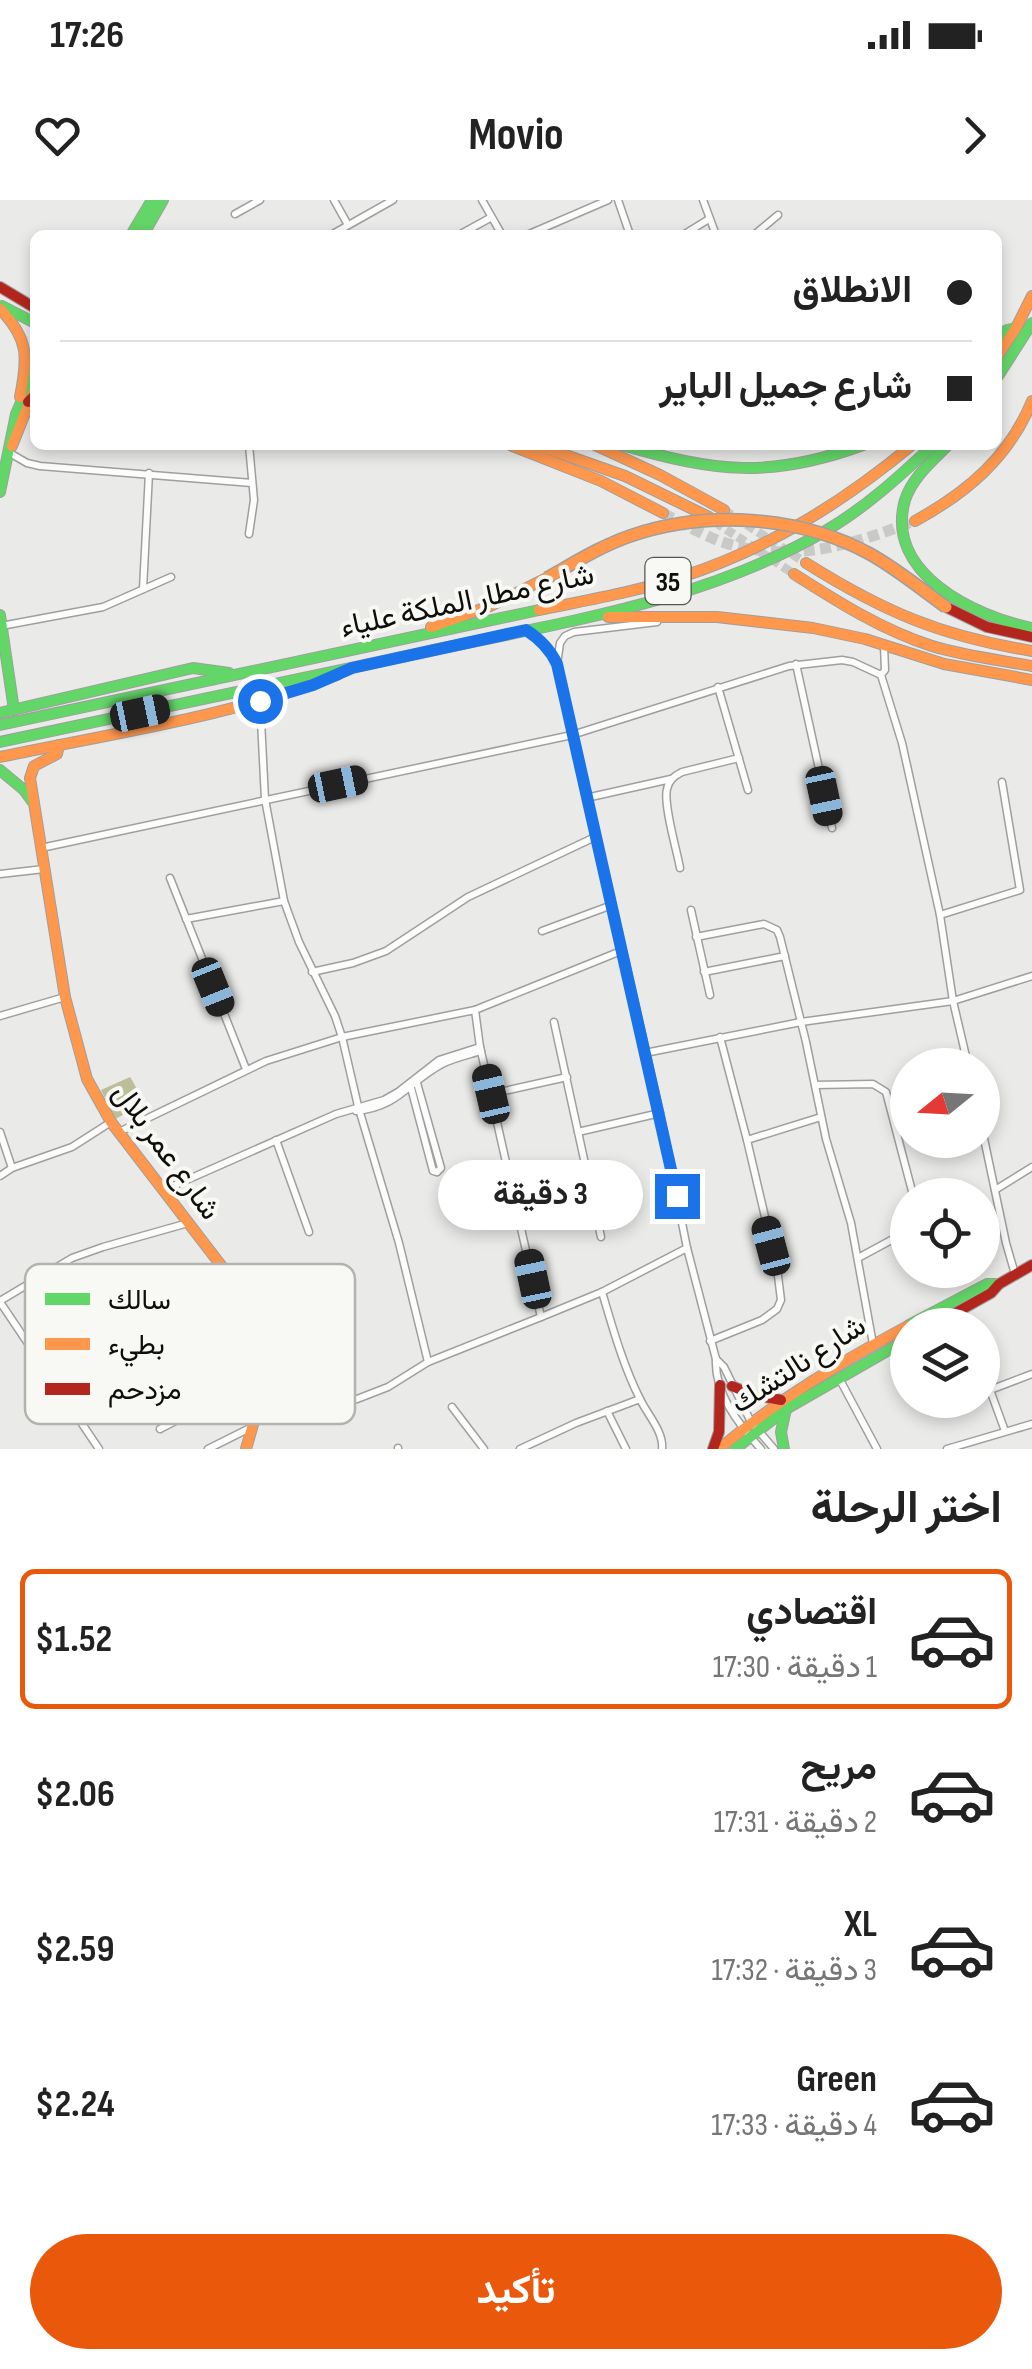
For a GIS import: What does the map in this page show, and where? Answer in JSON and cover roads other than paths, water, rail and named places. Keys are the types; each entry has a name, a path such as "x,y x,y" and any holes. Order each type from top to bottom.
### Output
{"main road":[{"path":"134,230 152,200"},
{"path":"146,230 163,200"},
{"path":"3,288 30,302"},
{"path":"1002,349 1032,296"},
{"path":"0,306 30,321"},
{"path":"0,306 25,343 30,395 13,418 0,492"},
{"path":"1002,370 1032,322"},
{"path":"1002,334 1016,328"},
{"path":"914,521 955,497 988,470 1021,429 1032,401"},
{"path":"522,450 663,513"},
{"path":"555,450 613,470 708,517"},
{"path":"605,450 724,510"},
{"path":"641,450 706,467 748,469 806,464 848,450"},
{"name":"شارع مطار الملكة علياء","path":"0,725 58,706 241,675 643,588 766,545 837,504 906,450"},
{"name":"شارع مطار الملكة علياء","path":"0,742 587,617 716,582 796,546 845,518 927,450"},
{"path":"943,450 914,482 906,497 901,523 905,544 918,566 952,595 985,615 1032,628"},
{"path":"392,642 490,606 608,545 654,529 702,522 753,522 804,530 854,546 974,622 1032,637"},
{"path":"806,563 908,621 954,637 1032,651"},
{"path":"794,574 855,612 908,637 956,652 1032,666"},
{"path":"587,617 717,616 813,628 884,644 944,664 1032,680"},
{"path":"1,623 14,710"},
{"path":"0,757 260,701 352,668"},
{"path":"0,713 58,706"},
{"name":"شارع عمر بلال","path":"59,746 57,754 30,771 64,997 87,1078 115,1127 220,1264"},
{"path":"0,770 24,790 35,808"},
{"name":"شارع نالتشك","path":"1000,1283 1032,1265"},
{"name":"شارع نالتشك","path":"941,1308 979,1288"},
{"name":"شارع نالتشك","path":"967,1308 995,1288"},
{"name":"شارع نالتشك","path":"716,1449 890,1335"},
{"name":"شارع نالتشك","path":"784,1405 890,1349"},
{"path":"716,1449 726,1385 784,1405 784,1449"},
{"name":"شارع عمر بلال","path":"246,1449 254,1424"},
{"name":"شارع نالتشك","path":"736,1449 750,1429"}],"street":[{"path":"234,214 260,200"},
{"path":"334,200 348,225"},
{"path":"340,230 393,200"},
{"path":"482,200 498,230"},
{"path":"539,230 608,200"},
{"path":"618,200 628,230"},
{"path":"703,200 714,230"},
{"path":"760,230 778,215"},
{"path":"468,230 490,218"},
{"path":"692,230 709,219"},
{"path":"249,450 254,509 249,534"},
{"path":"8,452 34,465 252,483"},
{"path":"143,590 150,473"},
{"path":"1,623 103,607 171,577"},
{"path":"717,616 571,632 560,642 557,664 716,1359 715,1370 726,1385 726,1400 750,1429 774,1449"},
{"path":"526,630 542,642 557,664"},
{"path":"881,675 885,670 884,644"},
{"path":"40,848 572,735 796,664 853,662 881,675 902,742 964,1048"},
{"path":"796,664 832,828"},
{"path":"718,688 748,790"},
{"path":"260,701 265,799 284,901 342,1037 428,1362"},
{"path":"586,798 671,779 682,772 739,758"},
{"path":"671,779 666,797 680,868"},
{"path":"1002,782 1020,890"},
{"path":"312,972 386,951 468,897 595,837"},
{"path":"0,874 44,868"},
{"path":"170,878 246,1069"},
{"path":"940,915 1032,886"},
{"path":"186,919 284,901"},
{"path":"542,931 612,905"},
{"path":"691,910 710,995"},
{"path":"696,937 770,925 780,936 820,1117 858,1258 873,1344"},
{"path":"0,1176 246,1069 342,1037 474,1010 621,951"},
{"path":"704,972 786,956"},
{"path":"645,1053 801,1022 953,1001 1032,976"},
{"path":"0,1016 64,997"},
{"path":"474,1010 541,1316"},
{"path":"554,1022 601,1237"},
{"path":"710,1341 762,1320 777,1309 781,1300 777,1268 720,1037"},
{"path":"163,1191 276,1140 384,1100 441,1064 481,1049"},
{"path":"491,1094 568,1076"},
{"path":"413,1083 433,1157"},
{"path":"815,1085 874,1084 886,1092 908,1178"},
{"path":"578,1132 660,1112"},
{"path":"747,1140 820,1117"},
{"path":"0,1132 12,1168"},
{"path":"276,1140 310,1232"},
{"path":"1000,1188 1032,1168"},
{"path":"1000,1211 1015,1275"},
{"path":"62,1264 104,1246 188,1223"},
{"path":"858,1258 890,1240"},
{"path":"355,1399 388,1387 428,1362 602,1292 688,1248"},
{"path":"25,1286 0,1301 25,1338"},
{"path":"602,1292 626,1368 660,1434 662,1449"},
{"path":"1000,1386 1032,1374"},
{"path":"839,1378 878,1449"},
{"path":"520,1449 640,1399"},
{"path":"452,1407 484,1449"},
{"path":"607,1411 626,1449"},
{"path":"1000,1418 1006,1431"},
{"path":"82,1424 99,1449"},
{"path":"160,1429 170,1424"},
{"path":"947,1449 1032,1424"},
{"path":"208,1449 253,1427"},
{"path":"750,1429 761,1449"}],"tunnel":[{"path":"724,510 806,563"},
{"path":"663,513 719,541 744,548 793,552 864,539 911,522"},
{"path":"715,522 794,574"}]}
